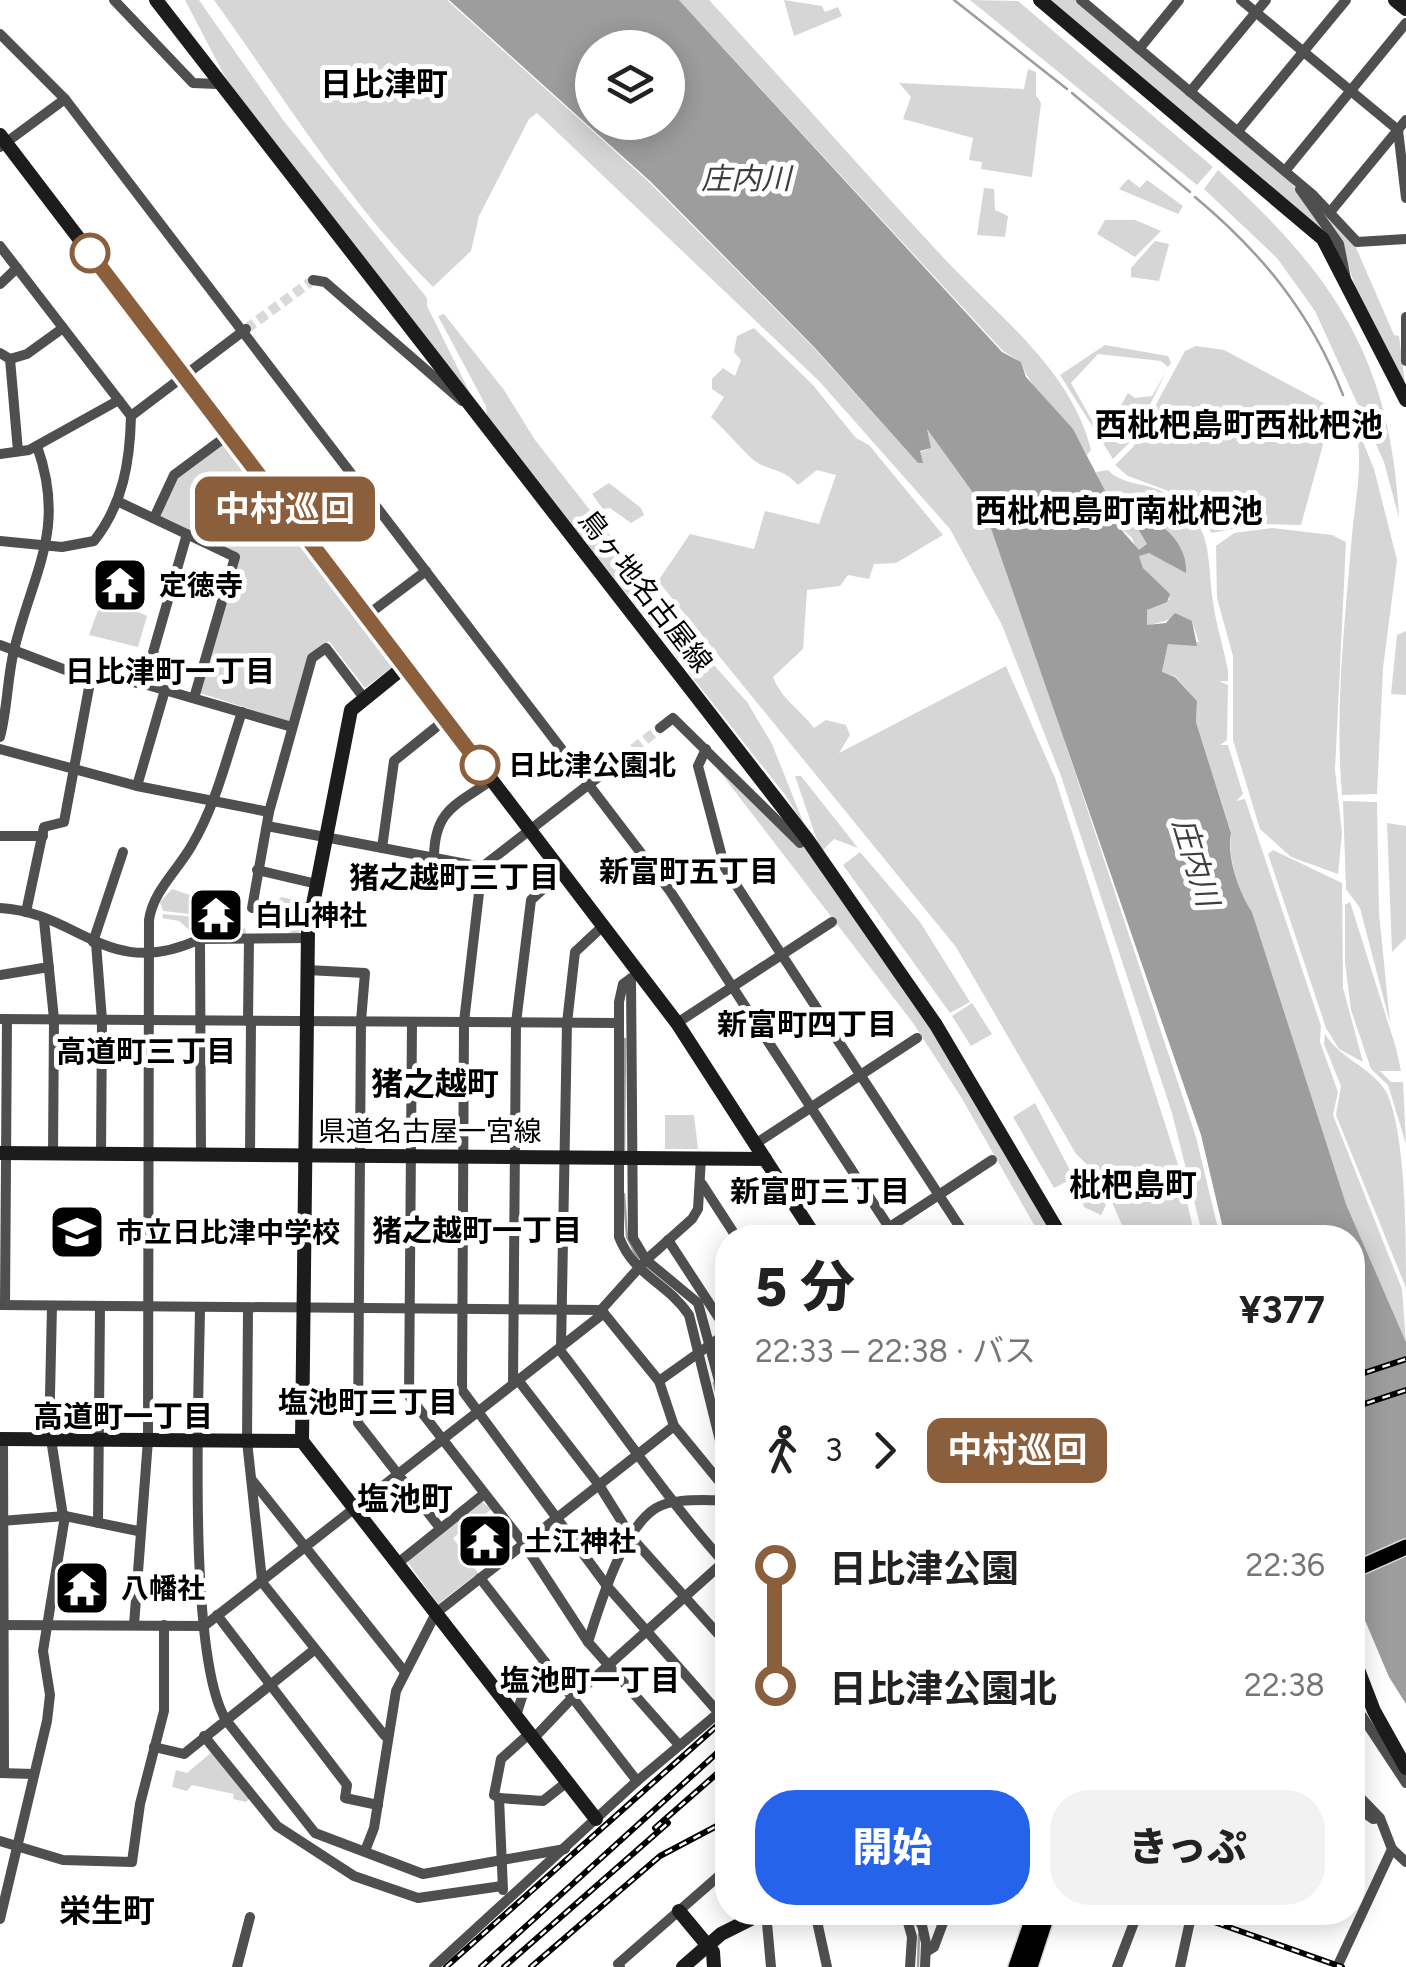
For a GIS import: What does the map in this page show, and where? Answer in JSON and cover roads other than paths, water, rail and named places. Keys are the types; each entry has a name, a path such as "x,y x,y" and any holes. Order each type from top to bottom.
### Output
{"main road":[{"path":"1365,1564 1406,1547"},
{"path":"1016,1967 1031,1925"},
{"path":"1030,1967 1044,1925"}],"street":[{"path":"114,0 193,83 217,84"},
{"name":"鳥ヶ地名古屋線","path":"156,0 217,84 808,839 944,1038 1054,1225"},
{"path":"1040,0 1313,230 1346,279 1406,400"},
{"path":"1139,49 1179,0"},
{"path":"1241,0 1350,90 1402,125"},
{"path":"1190,92 1266,0"},
{"path":"1238,132 1346,0"},
{"path":"1085,1 1285,170 1331,211 1357,242 1406,239"},
{"path":"1285,170 1406,23"},
{"path":"0,34 65,99 670,891 888,1225"},
{"path":"65,99 2,142 604,925 633,974 677,1023 808,1225"},
{"path":"1402,125 1406,198"},
{"path":"1331,211 1402,125"},
{"path":"1298,183 1338,244 1346,279"},
{"path":"0,246 131,416 127,476 94,540 78,546 0,540"},
{"path":"0,284 17,268"},
{"path":"313,280 325,282 474,411"},
{"path":"1405,353 1406,317"},
{"path":"18,451 5,356 27,354 63,328"},
{"path":"131,416 244,330"},
{"path":"0,454 37,446 118,400"},
{"path":"154,518 174,476 228,435"},
{"path":"0,737 14,650 47,546 50,482 37,446"},
{"path":"117,501 234,556 194,698"},
{"path":"144,684 188,534"},
{"path":"366,616 426,570"},
{"path":"0,645 91,677 144,684 292,726"},
{"path":"252,908 269,812 312,658 326,648 364,698"},
{"path":"404,667 350,714 308,938 302,1441 596,1819"},
{"path":"26,912 44,827 64,822 91,677"},
{"path":"138,786 165,690"},
{"path":"134,1625 138,1531 148,1440 150,920 154,902 192,845 212,804 242,712"},
{"path":"660,728 673,718 800,843 808,839"},
{"path":"382,848 394,761 445,720"},
{"path":"0,749 212,804 269,812"},
{"path":"706,749 698,766 725,868 959,1225"},
{"path":"610,768 482,867 464,1022 462,1390 606,1586 715,1701"},
{"path":"434,858 434,835 443,814 492,780"},
{"path":"267,826 482,867"},
{"path":"0,836 43,836"},
{"path":"102,1154 102,1020 94,942 123,852"},
{"path":"257,870 317,884"},
{"path":"563,871 531,900 516,1023 516,1382 599,1486 632,1538 715,1630"},
{"path":"0,908 26,912 127,954 151,953 200,940 308,938"},
{"path":"44,920 54,1019 53,1153"},
{"path":"677,1023 832,922"},
{"path":"604,925 575,952 567,1023 565,1310 560,1349 641,1453 670,1503 715,1550"},
{"path":"248,939 250,1154"},
{"path":"200,940 201,1154"},
{"path":"0,975 49,967"},
{"path":"307,970 366,973 361,1022 358,1424 440,1528"},
{"path":"633,974 623,984 619,1002 624,1158 631,1226 641,1265 698,1304 715,1402"},
{"path":"624,1158 633,974"},
{"path":"619,1023 4,1019 2,1305 602,1312 659,1381 674,1426 715,1479"},
{"path":"412,1022 410,1396 524,1544 588,1642 679,1745"},
{"path":"755,1144 917,1038"},
{"name":"県道名古屋一宮線","path":"3,1153 765,1158"},
{"path":"2,1625 204,1626 560,1349 602,1312 641,1265 698,1209 702,1158"},
{"path":"901,1225 939,1194 992,1160"},
{"path":"701,1183 728,1225"},
{"path":"668,1240 715,1312"},
{"path":"0,1918 50,1695 44,1650 64,1516 51,1440 52,1306"},
{"path":"98,1523 100,1306"},
{"path":"200,1307 198,1440 204,1626 218,1707 226,1720 315,1834 423,1874 564,1848"},
{"path":"248,1308 247,1440 262,1580 385,1736"},
{"path":"659,1381 715,1340"},
{"path":"705,1347 715,1376"},
{"path":"365,1851 378,1805 385,1736 404,1671 436,1613 674,1426"},
{"path":"34,1774 2,1774 1,1439 302,1441"},
{"path":"251,1478 404,1671"},
{"path":"398,1563 484,1494"},
{"path":"588,1642 606,1586 632,1538 655,1509 670,1503 715,1498"},
{"path":"2,1521 64,1516 138,1531"},
{"path":"568,1782 543,1801 494,1796 501,1759 532,1736 715,1571"},
{"path":"480,1578 638,1781"},
{"path":"217,1615 347,1784 345,1798 378,1805"},
{"path":"0,1841 90,1864 132,1862 164,1711 164,1626"},
{"path":"154,1748 184,1754 314,1650"},
{"path":"516,1716 528,1678 545,1662"},
{"path":"1365,1688 1406,1768"},
{"path":"434,1967 715,1716"},
{"path":"1365,1720 1406,1782"},
{"path":"204,1736 277,1826 354,1876 418,1898 502,1886"},
{"path":"499,1798 500,1860 506,1902"},
{"path":"1365,1802 1380,1818 1392,1849 1406,1862"},
{"path":"1365,1814 1372,1819 1380,1818"},
{"path":"1365,1907 1392,1849"},
{"path":"620,1967 618,1964 715,1879"},
{"path":"679,1910 709,1944 714,1967"},
{"path":"237,1967 250,1917"},
{"path":"683,1967 709,1944 742,1925"},
{"path":"766,1925 771,1967"},
{"path":"818,1925 827,1967"},
{"path":"908,1925 912,1936 910,1967"},
{"path":"921,1925 925,1967"},
{"path":"926,1952 934,1947 942,1925"},
{"path":"1117,1967 1133,1925"},
{"path":"1180,1967 1189,1925"},
{"path":"1337,1967 1357,1925"}],"water":[{"name":"庄内川","path":"449,0 679,0 1002,352 1021,362 1026,377 1073,429 1114,508 1118,526 1139,550 1147,544 1127,510 1159,524 1176,540 1186,573 1149,553 1139,556 1143,568 1170,594 1167,602 1147,610 1147,625 1166,623 1175,613 1192,621 1197,646 1168,644 1162,672 1175,677 1197,701 1196,722 1231,833 1235,874 1252,912 1355,1225 1222,1225 1201,1135 984,508 927,429 931,448 920,451 923,463 918,463 815,348 604,140 685,140 685,30 575,30 575,114"},
{"name":"庄内川","path":"1365,1248 1406,1342 1406,1704 1389,1677 1365,1620"}],"waterway":[{"path":"954,0 1067,89"},
{"path":"1072,93 1190,192"},
{"path":"1195,197 1242,240 1282,286 1316,337 1343,395"},
{"path":"624,1150 625,1039"},
{"path":"624,1194 627,1237 638,1259"},
{"path":"714,1383 715,1387"},
{"path":"918,1967 919,1934"}],"tunnel":[{"path":"246,329 313,280"},
{"path":"610,768 660,728"}],"railway":[{"path":"1365,1373 1406,1359"},
{"path":"1365,1404 1406,1390"},
{"path":"446,1967 715,1728"},
{"path":"481,1967 715,1755"},
{"path":"655,1828 715,1775"},
{"path":"504,1967 668,1823"},
{"path":"531,1967 660,1856 715,1827"},
{"path":"1223,1925 1342,1967"}],"place":[{"name":"定徳寺","path":"120,585"},
{"name":"日比津公園北","path":"480,765"},
{"name":"白山神社","path":"216,915"},
{"name":"市立日比津中学校","path":"77,1232"},
{"name":"土江神社","path":"485,1541"},
{"name":"八幡社","path":"82,1588"}],"district":[{"name":"日比津町","path":"384,84"},
{"name":"西枇杷島町西枇杷池","path":"1239,425"},
{"name":"西枇杷島町南枇杷池","path":"1119,511"},
{"name":"日比津町一丁目","path":"170,671"},
{"name":"新富町五丁目","path":"689,871"},
{"name":"猪之越町三丁目","path":"454,877"},
{"name":"新富町四丁目","path":"807,1024"},
{"name":"高道町三丁目","path":"146,1051"},
{"name":"猪之越町","path":"435,1084"},
{"name":"枇杷島町","path":"1133,1185"},
{"name":"新富町三丁目","path":"820,1191"},
{"name":"猪之越町一丁目","path":"477,1230"},
{"name":"塩池町三丁目","path":"368,1402"},
{"name":"高道町一丁目","path":"123,1416"},
{"name":"塩池町","path":"405,1499"},
{"name":"塩池町一丁目","path":"590,1680"},
{"name":"栄生町","path":"107,1911"}]}
